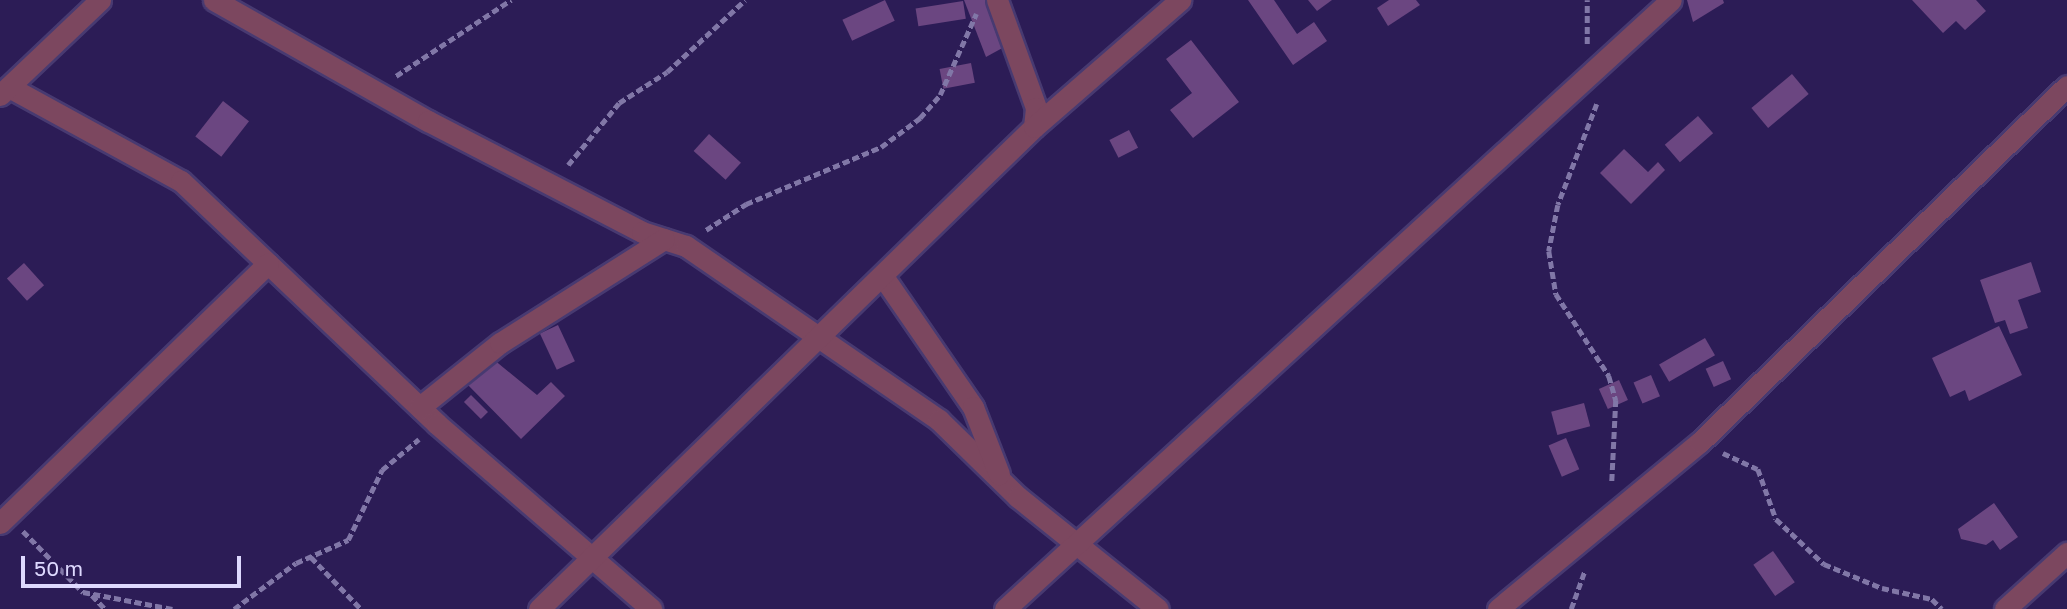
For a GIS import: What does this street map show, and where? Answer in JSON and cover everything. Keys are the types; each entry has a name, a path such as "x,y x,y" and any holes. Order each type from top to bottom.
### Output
{"street":[{"path":"100,0 4,91 152,162 268,263 437,424 597,557 651,609"},
{"path":"214,0 376,92 556,188 664,239 686,246 939,421 1002,482 1158,609"},
{"path":"538,609 597,557 822,340 1034,127 1181,0"},
{"path":"1005,609 1671,0"},
{"path":"988,4 1036,108 1034,127"},
{"path":"1498,609 1700,442 2067,86"},
{"path":"420,407 500,343 664,239"},
{"path":"4,519 268,263"},
{"path":"884,278 973,407 1002,482"},
{"path":"2005,609 2067,553"}],"path":[{"path":"376,92 511,0"},
{"path":"556,188 586,137 619,103 673,68 745,0"},
{"path":"686,246 746,204 881,147 920,118 940,95 988,4"},
{"path":"1602,94 1558,205 1549,251 1556,294 1609,376 1616,400 1609,517"},
{"path":"234,609 312,557 348,540 382,470 437,424"},
{"path":"1700,442 1758,469 1776,519 1824,564 1882,588 1932,598 1942,609"},
{"path":"4,519 66,579 92,594 105,609"},
{"path":"312,557 361,609"},
{"path":"1571,609 1586,565"},
{"path":"92,594 172,609"}],"building":[{"path":"885,0 895,21 852,41 842,20"},
{"path":"964,0 987,0 1006,46 986,57"},
{"path":"1248,0 1274,0 1297,34 1314,22 1327,41 1293,65"},
{"path":"1308,0 1332,0 1317,11"},
{"path":"1389,0 1416,0 1420,5 1388,26 1377,8"},
{"path":"1687,0 1723,0 1724,3 1693,22"},
{"path":"1912,0 1976,0 1986,11 1965,30 1956,21 1943,33"},
{"path":"963,1 966,19 918,26 916,9"},
{"path":"1191,40 1239,102 1193,138 1170,110 1192,93 1166,59"},
{"path":"971,63 975,83 943,89 940,69"},
{"path":"1792,74 1809,94 1768,128 1751,108"},
{"path":"223,101 249,121 221,157 195,136"},
{"path":"1698,116 1713,133 1680,162 1665,145"},
{"path":"1129,130 1138,148 1118,158 1109,140"},
{"path":"709,134 741,163 726,180 694,151"},
{"path":"1624,149 1648,172 1658,162 1665,170 1631,204 1600,173"},
{"path":"2031,262 2041,292 2018,300 2028,328 2010,334 2005,320 1995,323 1980,280"},
{"path":"24,263 44,285 27,301 7,278"},
{"path":"558,325 575,361 557,370 540,333"},
{"path":"1999,326 2022,375 1969,401 1965,390 1950,397 1932,358"},
{"path":"1705,338 1715,355 1669,382 1659,364"},
{"path":"493,359 537,395 551,382 565,396 521,439 467,384"},
{"path":"1723,361 1731,379 1714,387 1706,369"},
{"path":"1651,375 1660,396 1642,404 1634,382"},
{"path":"1619,380 1628,400 1608,409 1599,389"},
{"path":"471,395 488,412 481,419 464,402"},
{"path":"1584,403 1590,426 1557,435 1551,412"},
{"path":"1566,438 1579,469 1562,477 1549,445"},
{"path":"1994,503 2018,537 2000,550 1993,540 1986,545 1961,539 1958,529"},
{"path":"1773,551 1795,582 1775,596 1753,565"}]}
